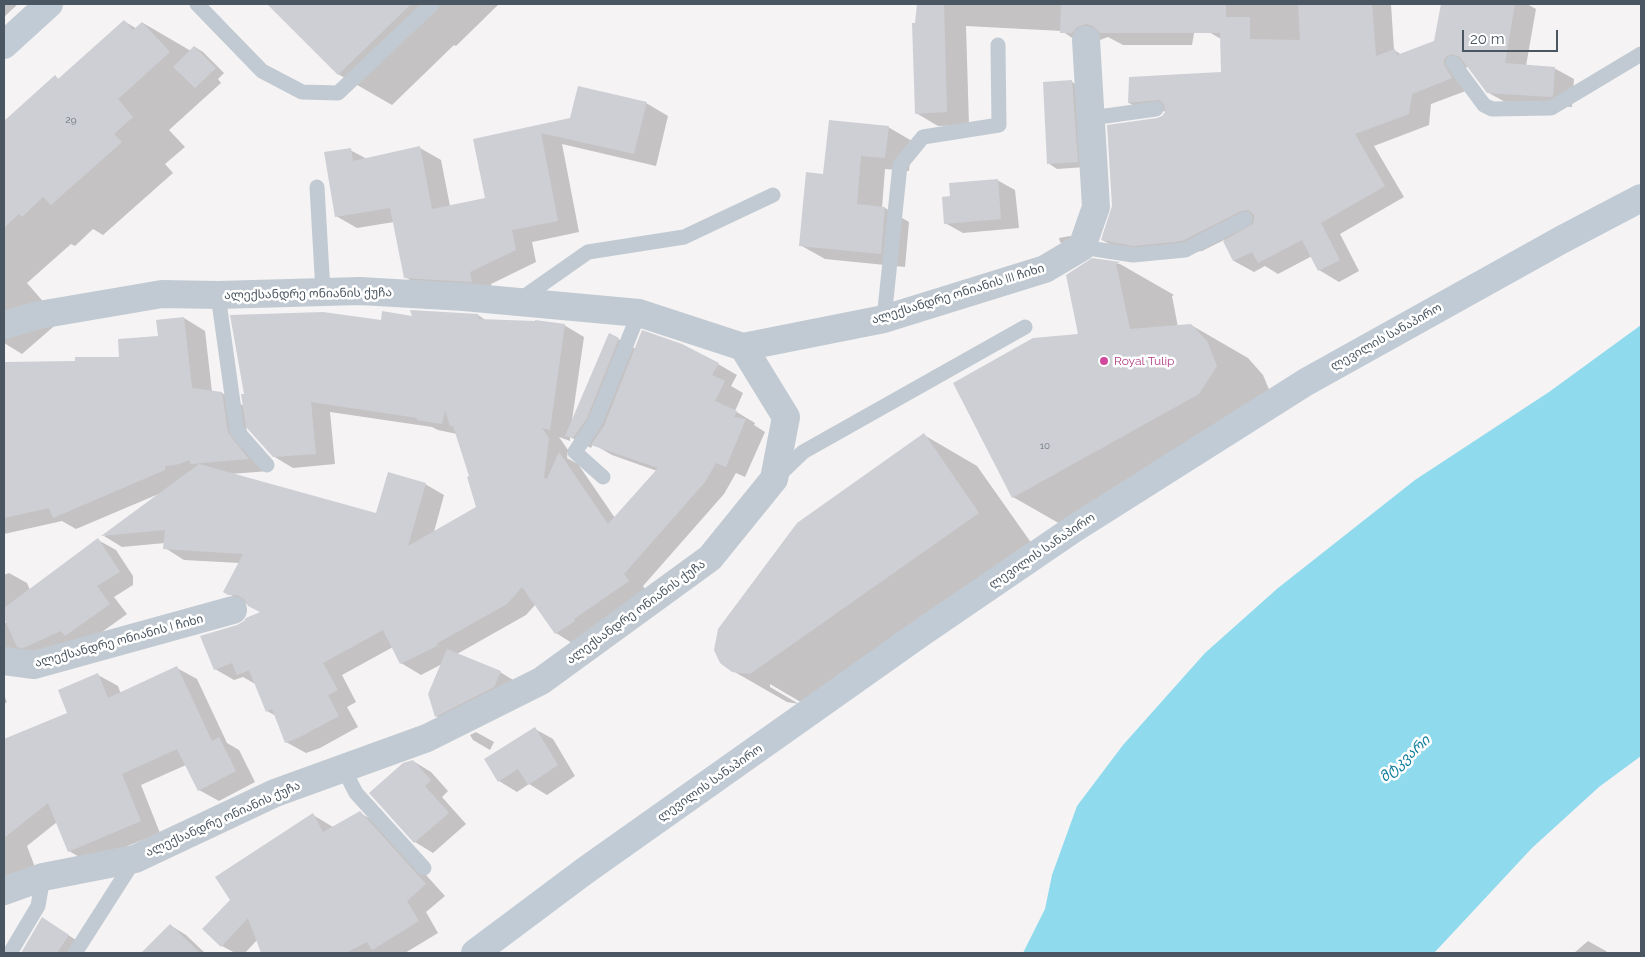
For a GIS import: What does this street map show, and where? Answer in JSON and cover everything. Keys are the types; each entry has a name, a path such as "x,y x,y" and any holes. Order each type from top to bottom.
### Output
{"main road":[{"path":"4,45 49,4"},
{"name":"ლევილის სანაპირო","path":"475,953 586,870 921,633 1072,530 1306,382 1641,198"}],"street":[{"path":"1082,247 1096,207 1086,40"},
{"name":"ალექსანდრე ონიანის III ჩიხი","path":"743,347 884,319 1045,269 1082,247"},
{"name":"ალექსანდრე ონიანის ქუჩა","path":"4,325 39,315 162,294 218,295 360,291 517,301 639,313 743,347 786,417 774,479 710,558 540,681 427,738 275,793 135,859 43,877 4,891"},
{"name":"ალექსანდრე ონიანის I ჩიხი","path":"4,661 34,665 234,610"}],"lane":[{"path":"197,4 262,71 302,92 338,93 432,4"},
{"path":"884,319 900,166 923,137 999,126 998,45"},
{"path":"1453,63 1484,105 1492,109 1551,108 1641,54"},
{"path":"1091,118 1156,110"},
{"path":"317,187 324,292"},
{"path":"517,301 588,252 684,237 773,194"},
{"path":"1082,247 1133,256 1185,250 1245,219"},
{"path":"218,295 238,431 267,465"},
{"path":"603,478 575,452 595,422 639,313"},
{"path":"774,479 803,452 1025,327"},
{"path":"343,768 356,793 424,868"},
{"path":"75,953 135,859"},
{"path":"10,953 38,906 43,877"}],"water":[{"name":"მტკვარი","path":"1641,325 1641,756 1599,787 1532,848 1434,953 1023,953 1045,909 1052,875 1077,806 1123,745 1205,653 1278,588 1415,480 1549,392"}],"building":[{"path":"267,4 411,4 338,75"},
{"path":"917,4 944,4 947,112 915,114 912,23 915,23"},
{"path":"1061,4 1226,4 1226,17 1250,17 1250,39 1300,40 1298,4 1372,4 1376,56 1395,49 1397,55 1434,41 1441,4 1515,4 1505,63 1555,67 1553,96 1487,93 1460,57 1452,54 1447,56 1444,60 1444,65 1452,78 1412,94 1409,114 1355,134 1385,186 1321,223 1340,260 1318,271 1302,240 1258,263 1252,252 1233,261 1223,241 1253,224 1254,215 1246,210 1182,241 1133,246 1101,240 1112,206 1107,125 1157,118 1165,112 1164,104 1159,100 1128,103 1129,77 1221,72 1220,33 1100,33 1093,26 1086,24 1077,27 1072,33 1060,33"},
{"path":"124,20 133,30 142,22 170,52 118,99 133,117 114,134 122,142 51,205 43,197 22,217 19,214 4,228 4,121 55,75 58,79"},
{"path":"194,46 216,68 195,88 173,67"},
{"path":"1072,80 1078,162 1047,164 1043,82"},
{"path":"578,86 647,102 634,154 541,133 558,221 512,230 516,250 470,272 472,282 404,278 390,208 335,217 324,152 351,148 353,161 420,146 432,209 485,198 473,139 570,118"},
{"path":"829,120 889,126 885,158 861,156 857,204 885,207 881,254 799,246 806,172 823,174"},
{"path":"998,179 1001,219 944,224 942,197 950,196 949,183"},
{"path":"1092,258 1120,262 1116,264 1130,329 1191,324 1207,341 1217,366 1199,394 1012,498 953,383 1033,338 1078,334 1066,275"},
{"path":"410,310 478,314 479,319 535,320 565,324 550,430 542,428 549,438 544,478 547,479 559,452 608,524 658,468 591,445 604,426 642,330 682,344 719,363 712,375 725,381 715,401 737,411 734,417 746,419 726,467 716,463 705,482 624,574 629,581 574,619 575,621 555,634 522,587 507,604 436,644 439,645 400,664 383,630 323,663 338,690 328,695 339,716 285,743 272,709 266,712 249,670 237,675 232,663 214,670 200,636 237,625 246,618 260,612 248,606 244,599 237,595 228,595 223,592 243,554 163,549 165,530 101,536 199,464 376,513 388,472 426,483 408,546 476,507 467,477 469,476 453,426 450,426 445,410 442,424 417,420 417,418 311,402 316,454 273,457 246,427 241,394 244,394 230,315 323,312 381,320 382,311 412,316"},
{"path":"184,317 192,388 222,392 228,433 249,459 191,464 189,460 176,465 165,466 165,470 53,518 49,508 4,518 4,362 75,361 75,357 119,357 118,339 158,336 156,320"},
{"path":"609,333 619,338 587,418 573,438 565,436"},
{"path":"924,433 979,513 750,674 732,672 720,663 714,650 718,629 797,523"},
{"path":"98,538 120,572 97,586 110,604 65,636 61,631 23,648 17,647 4,618 4,608"},
{"path":"447,649 501,671 494,687 435,717 428,694"},
{"path":"177,666 212,741 219,737 236,771 198,791 177,749 122,774 141,821 68,852 48,803 4,838 4,739 67,713 58,690 98,673 108,698"},
{"path":"535,727 558,765 528,785 518,769 498,782 484,759"},
{"path":"413,760 431,780 425,786 449,813 414,843 369,793 403,763"},
{"path":"360,811 426,884 407,901 419,921 372,950 367,942 345,953 261,953 248,918 221,947 202,929 230,900 215,877 313,813 323,832"},
{"path":"42,917 69,935 57,953 21,953"},
{"path":"170,924 200,953 141,953"}],"place":[{"name":"Royal Tulip","path":"1104,361"}]}
